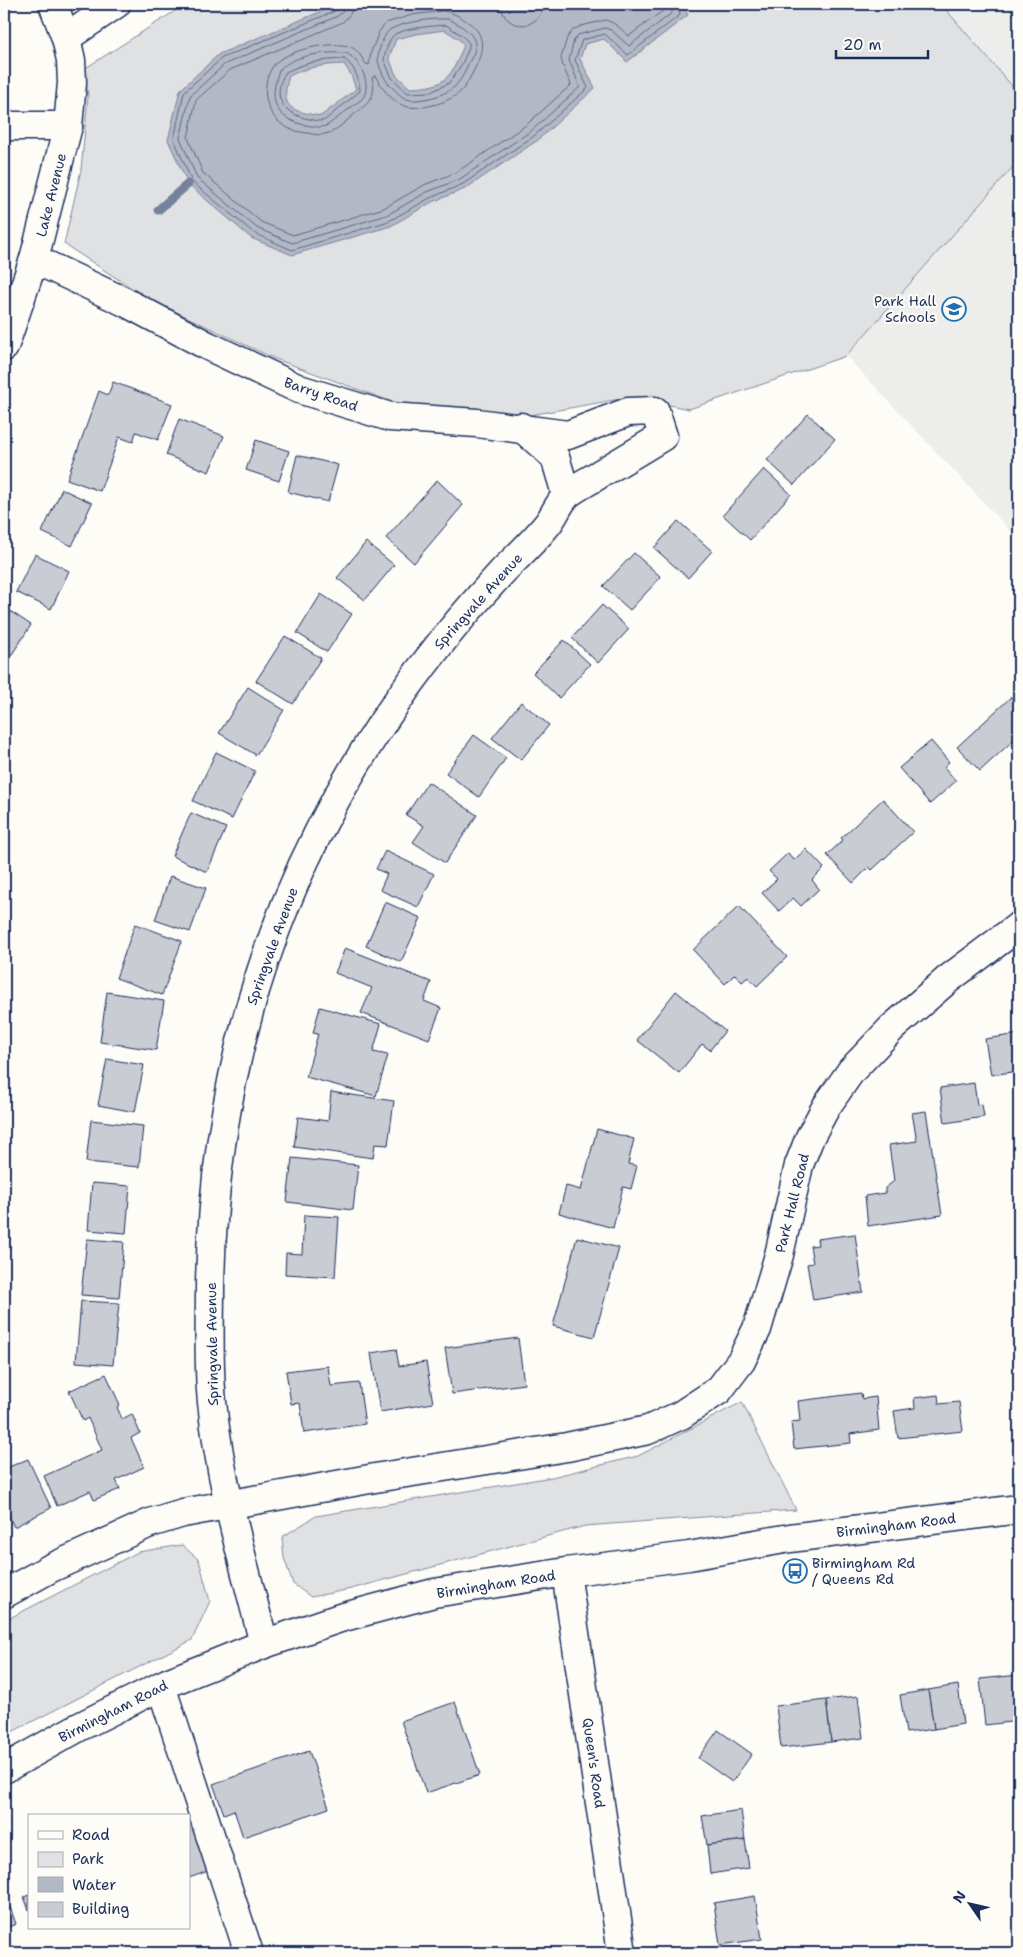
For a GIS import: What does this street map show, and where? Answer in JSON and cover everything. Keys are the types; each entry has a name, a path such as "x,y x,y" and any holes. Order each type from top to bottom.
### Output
{"main road":[{"name":"Lake Avenue","path":"4,347 34,260 68,126 72,83 71,60 66,38 53,4"},
{"path":"66,38 116,4"},
{"path":"4,126 68,126"},
{"name":"Barry Road","path":"34,260 125,302 208,346 299,389 390,417 521,427 568,435 628,412"},
{"name":"Springvale Avenue","path":"264,1644 229,1504 212,1401 210,1309 211,1244 216,1180 225,1115 238,1052 255,989 276,928 301,868 329,810 360,756 394,704 430,655 470,608 548,524 566,494 663,436 655,411 628,412"},
{"path":"521,427 555,457 566,494"},
{"name":"Park Hall Road","path":"229,1504 567,1447 648,1430 681,1415 720,1390 741,1360 758,1329 779,1255 799,1165 810,1137 826,1107 851,1071 892,1028 947,980 1019,926"},
{"path":"4,1594 51,1568 150,1523 183,1513 229,1504"},
{"name":"Birmingham Road","path":"4,1769 79,1727 161,1686 264,1644 340,1618 434,1593 566,1572 689,1556 790,1538 1019,1509"},
{"name":"Queen's Road","path":"566,1572 622,1953"},
{"path":"161,1686 249,1953"}],"shaded area":[{"path":"941,4 1019,4 1019,94"},
{"name":"Park Hall Schools","path":"1019,160 1019,540 846,356"}],"green space":[{"path":"186,4 941,4 1019,94 1019,160 846,356 689,409 631,397 519,417 392,402 273,358 147,298 64,244 81,170 88,96 84,69"},
{"path":"742,1402 796,1510 585,1526 351,1589 311,1597 293,1584 284,1558 282,1537 316,1516 552,1477 638,1456"},
{"path":"182,1545 199,1560 210,1601 192,1640 4,1736 4,1621 138,1552"}],"water":[{"path":"339,4 517,4 520,7 538,4 682,4 688,15 627,62 604,39 585,44 580,59 595,88 538,140 465,189 432,202 391,226 292,255 251,238 188,184 168,140 180,90 219,54","holes":["445,30 464,45 451,72 440,82 410,88 396,75 389,58 396,39","344,64 351,75 356,89 321,116 295,110 287,102 286,87 289,76 315,67"]}],"building":[{"path":"113,382 172,404 158,440 136,432 133,442 119,437 100,491 67,479 99,391 108,395"},
{"path":"808,414 835,439 794,485 767,460"},
{"path":"179,419 224,436 209,472 166,455"},
{"path":"256,440 289,451 279,481 246,470"},
{"path":"297,455 338,465 328,502 288,492"},
{"path":"764,469 791,494 750,540 723,515"},
{"path":"437,480 463,505 414,563 386,538"},
{"path":"62,489 92,503 72,546 42,532"},
{"path":"678,521 712,551 688,578 654,548"},
{"path":"366,542 394,565 365,600 337,578"},
{"path":"634,553 661,577 630,610 603,586"},
{"path":"35,554 69,571 51,609 16,592"},
{"path":"321,594 352,614 327,652 297,633"},
{"path":"602,605 629,629 598,663 572,638"},
{"path":"4,607 31,625 5,665 4,664"},
{"path":"285,636 321,658 293,704 256,681"},
{"path":"564,640 590,664 559,698 533,673"},
{"path":"248,687 284,710 256,755 219,733"},
{"path":"1011,697 1019,707 1019,737 980,771 957,747"},
{"path":"521,702 549,725 521,760 492,738"},
{"path":"474,735 506,758 479,797 446,773"},
{"path":"931,741 949,762 944,767 956,781 930,804 899,768"},
{"path":"216,752 255,771 232,819 193,801"},
{"path":"428,782 477,815 445,863 413,842 424,826 406,815"},
{"path":"883,799 913,832 872,870 869,867 853,883 827,855 843,840 841,838"},
{"path":"191,813 226,828 207,872 172,856"},
{"path":"806,849 824,868 812,880 819,889 801,906 793,898 779,911 762,893 777,879 769,871 788,853 794,860"},
{"path":"385,851 434,874 418,907 380,890 387,874 376,869"},
{"path":"170,876 206,888 190,932 155,920"},
{"path":"385,902 421,918 401,962 366,946"},
{"path":"739,906 787,957 757,986 748,977 742,982 735,974 725,984 693,950"},
{"path":"135,924 182,941 162,995 116,978"},
{"path":"345,948 431,982 424,1001 441,1008 429,1039 361,1013 372,988 335,973"},
{"path":"676,991 725,1031 710,1050 702,1044 679,1073 637,1040"},
{"path":"107,992 164,1001 156,1050 100,1042"},
{"path":"320,1007 381,1024 373,1052 388,1055 376,1096 306,1077 318,1034 313,1033"},
{"path":"1019,1034 1019,1071 991,1075 985,1039"},
{"path":"107,1059 144,1065 135,1112 98,1105"},
{"path":"974,1083 977,1105 982,1104 984,1117 945,1123 940,1088"},
{"path":"331,1092 394,1101 388,1145 375,1144 373,1158 294,1147 298,1117 328,1121"},
{"path":"926,1111 942,1215 868,1226 865,1196 885,1193 885,1188 894,1181 889,1145 917,1141 912,1113"},
{"path":"91,1120 143,1126 139,1167 86,1162"},
{"path":"597,1129 634,1139 628,1164 637,1166 631,1189 623,1187 613,1228 559,1213 566,1186 581,1190"},
{"path":"292,1158 358,1165 353,1210 287,1202"},
{"path":"92,1183 130,1186 126,1233 88,1230"},
{"path":"304,1215 339,1217 335,1277 285,1274 286,1253 302,1254"},
{"path":"855,1234 863,1292 813,1300 807,1264 813,1263 810,1246 818,1245 817,1239"},
{"path":"577,1237 619,1248 594,1337 553,1326"},
{"path":"87,1239 124,1242 119,1298 81,1295"},
{"path":"81,1301 119,1303 113,1365 76,1362"},
{"path":"518,1338 524,1384 452,1394 445,1348"},
{"path":"396,1349 399,1366 426,1362 433,1403 380,1412 371,1353"},
{"path":"328,1366 331,1386 359,1383 365,1424 304,1433 300,1403 291,1404 286,1371"},
{"path":"106,1374 120,1405 117,1407 122,1419 132,1414 140,1433 131,1438 144,1467 116,1480 120,1489 94,1500 90,1491 57,1506 44,1476 102,1450 88,1418 83,1421 69,1391"},
{"path":"861,1393 862,1399 876,1397 879,1430 850,1434 851,1443 794,1449 791,1422 800,1421 798,1401"},
{"path":"938,1395 939,1404 959,1402 963,1431 898,1438 894,1411 915,1408 914,1398"},
{"path":"28,1459 51,1508 14,1527 4,1506 4,1469"},
{"path":"1019,1675 1019,1721 985,1725 980,1679"},
{"path":"958,1685 963,1724 934,1729 928,1690"},
{"path":"928,1690 934,1729 906,1733 900,1695"},
{"path":"858,1696 863,1738 831,1742 826,1700"},
{"path":"826,1700 831,1742 781,1748 776,1706"},
{"path":"455,1702 480,1775 426,1793 401,1721"},
{"path":"718,1730 752,1754 732,1782 698,1758"},
{"path":"309,1751 329,1808 243,1837 234,1810 224,1814 213,1784"},
{"path":"741,1810 745,1840 707,1845 702,1816"},
{"path":"190,1822 208,1871 190,1878"},
{"path":"745,1840 749,1868 710,1874 707,1845"},
{"path":"4,1890 16,1924 4,1929"},
{"path":"28,1895 28,1907 24,1897"},
{"path":"755,1896 762,1939 720,1945 714,1903"}],"waterway":[{"path":"158,210 188,184"}],"place":[{"name":"Park Hall Schools","path":"954,309"},
{"name":"Birmingham Rd / Queens Rd","path":"795,1571"}]}
